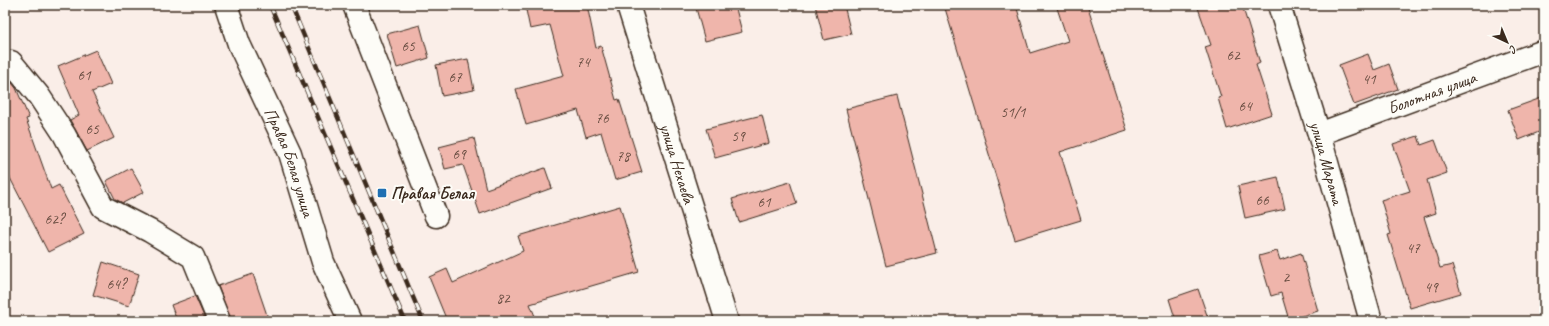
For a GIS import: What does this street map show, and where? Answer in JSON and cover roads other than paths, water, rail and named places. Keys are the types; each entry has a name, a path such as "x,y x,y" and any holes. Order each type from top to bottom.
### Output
{"street":[{"name":"Правая Белая улица","path":"226,5 239,44 290,153 323,262 350,321"},
{"path":"354,5 436,216"},
{"name":"улица Нехаева","path":"628,5 728,321"},
{"name":"улица Марата","path":"1279,5 1319,134 1366,320"},
{"name":"Болотная улица","path":"1319,134 1544,51"},
{"path":"8,64 39,96 64,134 103,207 150,231 193,257 219,321"}],"railway":[{"path":"270,5 405,321"},
{"path":"291,5 423,321"}],"place":[{"name":"Правая Белая","path":"382,193"}]}
